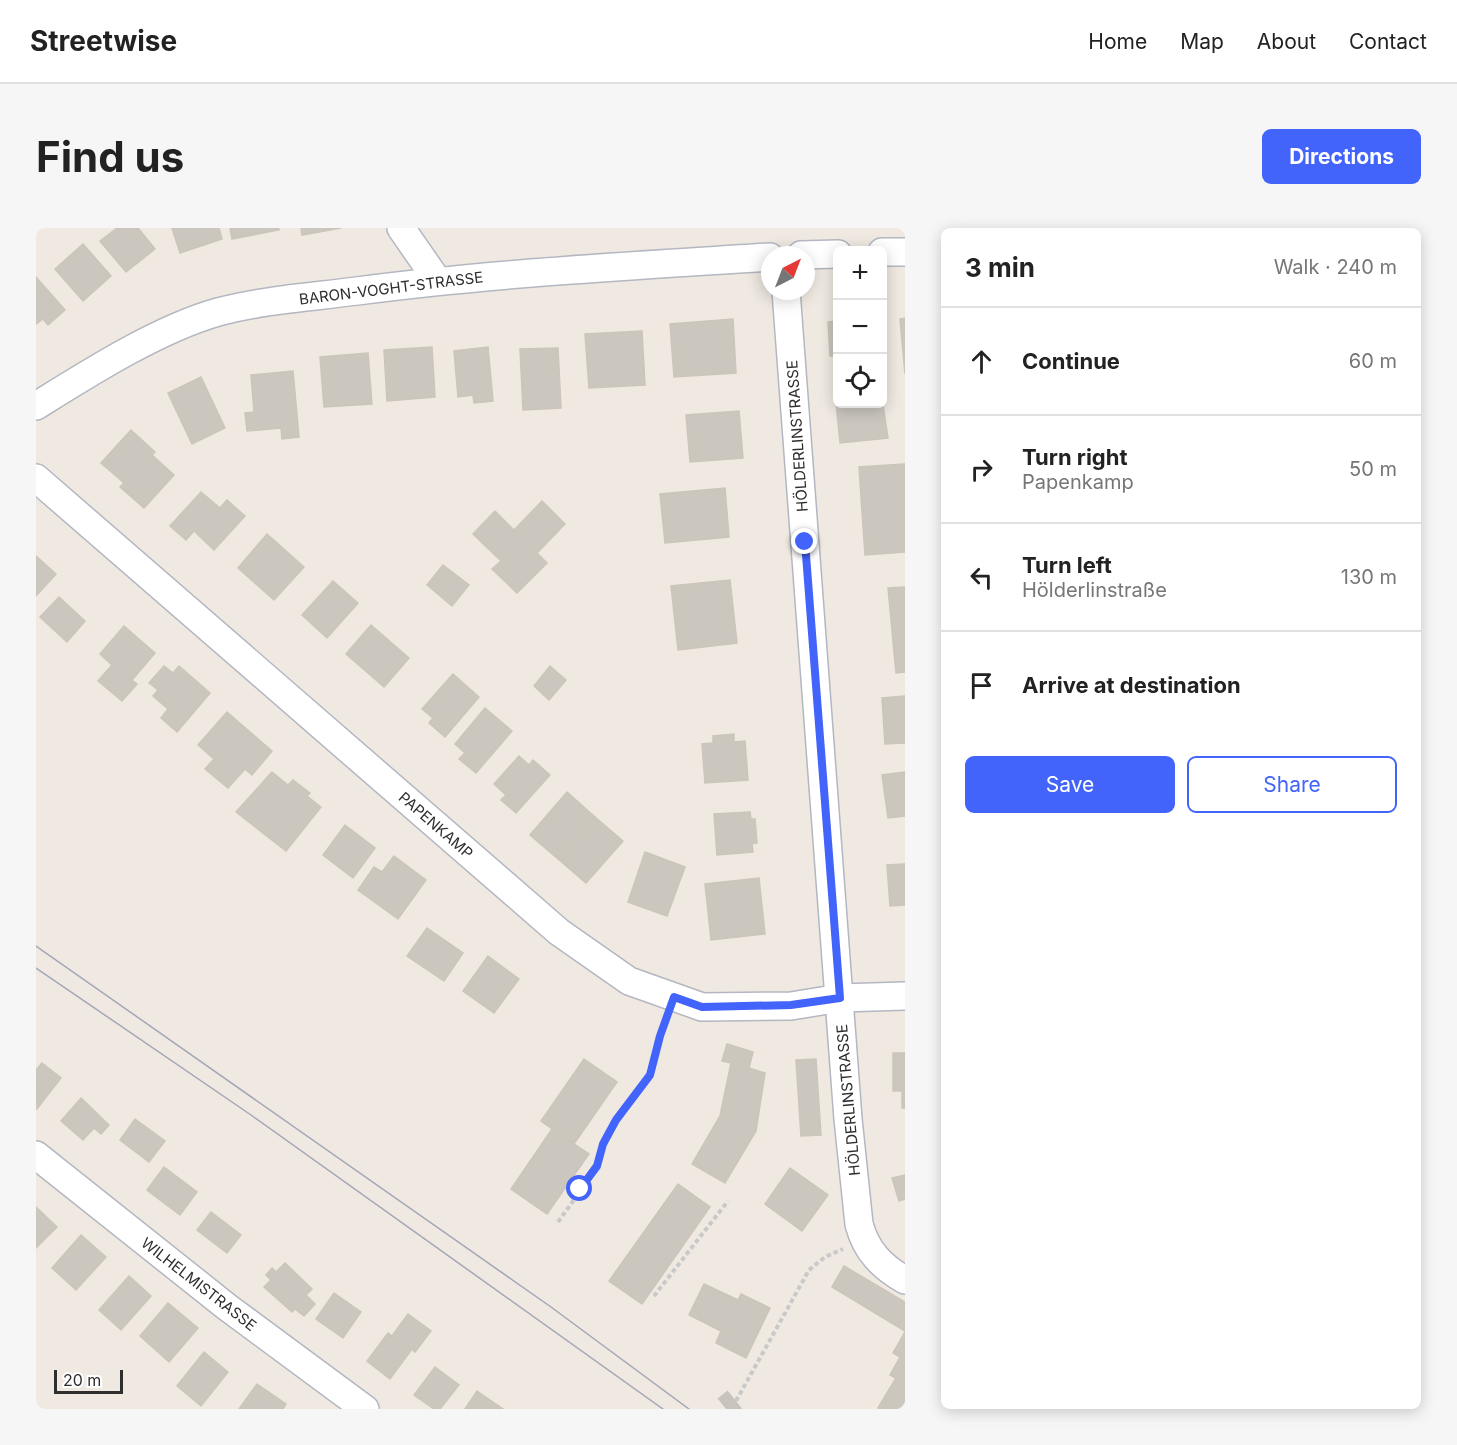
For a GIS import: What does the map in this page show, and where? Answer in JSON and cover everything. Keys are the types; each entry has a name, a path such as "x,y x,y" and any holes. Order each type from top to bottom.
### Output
{"street":[{"path":"401,228 437,280"},
{"path":"887,252 905,252"},
{"path":"815,255 833,254"},
{"name":"BARON-VOGHT-STRASSE","path":"36,406 112,361 174,330 217,312 437,280 761,257"},
{"name":"HÖLDERLINSTRASSE","path":"787,300 859,1224 863,1239 871,1252 892,1273 905,1280"},
{"name":"PAPENKAMP","path":"36,478 559,932 628,981 702,1007 791,1005 840,998 905,996"},
{"name":"WILHELMISTRASSE","path":"36,1155 227,1307 365,1409"}],"path":[{"path":"558,1222 591,1176 616,1120 650,1075 660,1036 674,997"},
{"path":"654,1296 728,1201"},
{"path":"736,1401 809,1270 825,1257"}],"building":[{"path":"117,228 138,228 155,249 126,272 100,241"},
{"path":"172,228 219,228 222,239 180,253"},
{"path":"230,228 279,228 279,230 232,239"},
{"path":"301,228 341,228 302,235"},
{"path":"83,244 111,276 83,301 55,269"},
{"path":"36,277 65,310 48,325 43,319 36,324"},
{"path":"905,318 905,374 900,319"},
{"path":"733,319 736,373 674,377 670,324"},
{"path":"828,322 833,322 833,356 830,356"},
{"path":"642,331 645,385 589,388 585,334"},
{"path":"432,347 435,397 387,401 384,350"},
{"path":"488,347 493,401 474,403 473,395 458,397 454,351"},
{"path":"558,348 561,408 523,410 520,349"},
{"path":"368,353 372,404 324,407 320,357"},
{"path":"293,371 299,437 282,439 281,428 247,431 245,413 254,412 251,375"},
{"path":"201,377 225,428 192,444 168,393"},
{"path":"837,408 884,408 888,438 840,443"},
{"path":"739,411 743,458 690,462 686,415"},
{"path":"131,430 155,452 152,455 174,475 144,508 120,487 124,483 101,463"},
{"path":"905,464 905,552 865,555 859,467"},
{"path":"725,488 729,537 665,543 660,494"},
{"path":"201,492 220,508 227,500 245,516 214,550 194,531 186,540 170,526"},
{"path":"542,501 565,524 537,553 547,563 517,593 492,569 501,561 473,534 495,511 514,530"},
{"path":"267,534 304,567 274,600 238,568"},
{"path":"36,556 56,574 36,596"},
{"path":"443,565 469,585 452,606 427,585"},
{"path":"730,580 737,643 678,650 671,586"},
{"path":"333,581 358,603 327,638 302,615"},
{"path":"905,587 905,672 896,673 888,588"},
{"path":"59,597 85,621 67,642 40,617"},
{"path":"371,625 409,658 384,687 346,654"},
{"path":"124,626 155,653 132,680 137,684 122,701 98,681 112,665 100,654"},
{"path":"164,666 173,673 179,666 210,693 177,732 161,718 168,709 153,696 158,690 149,683"},
{"path":"550,666 566,680 549,700 534,686"},
{"path":"453,674 479,697 445,737 429,723 433,718 422,709"},
{"path":"905,696 905,743 885,744 882,698"},
{"path":"485,708 512,731 476,773 459,759 465,753 455,744"},
{"path":"227,712 272,751 252,775 245,769 228,788 205,769 214,759 198,745"},
{"path":"734,734 734,742 745,741 748,780 705,783 702,744 713,743 713,736"},
{"path":"519,756 529,765 533,760 550,775 516,813 501,800 506,795 494,784"},
{"path":"272,772 288,785 293,780 310,793 307,796 321,807 286,851 236,812"},
{"path":"905,772 905,816 888,818 882,775"},
{"path":"567,792 595,817 558,859 530,835"},
{"path":"750,812 751,819 755,819 757,843 752,844 753,852 717,855 714,814"},
{"path":"595,817 623,841 586,883 558,859"},
{"path":"345,825 375,848 353,878 323,855"},
{"path":"645,852 685,867 667,916 628,902"},
{"path":"394,856 426,880 398,919 358,890 374,867 382,872"},
{"path":"905,864 905,905 890,906 887,865"},
{"path":"759,878 765,934 711,940 705,884"},
{"path":"427,928 463,953 444,981 407,956"},
{"path":"488,956 519,979 494,1013 463,991"},
{"path":"727,1044 753,1052 749,1068 765,1073 756,1131 725,1183 692,1164 720,1116 731,1063 722,1061"},
{"path":"893,1053 905,1053 905,1108 902,1108 902,1091 893,1091"},
{"path":"584,1059 617,1082 574,1144 541,1121"},
{"path":"816,1059 821,1135 801,1136 796,1060"},
{"path":"42,1063 61,1078 37,1109 36,1070"},
{"path":"81,1098 109,1125 101,1134 94,1128 83,1140 61,1121"},
{"path":"135,1119 165,1141 149,1162 120,1140"},
{"path":"552,1129 589,1154 547,1214 511,1189"},
{"path":"164,1167 197,1192 180,1215 147,1190"},
{"path":"790,1168 828,1195 802,1231 765,1204"},
{"path":"905,1175 905,1199 899,1201 892,1178"},
{"path":"678,1184 710,1207 642,1304 609,1281"},
{"path":"36,1207 57,1227 36,1248"},
{"path":"211,1212 241,1235 227,1253 197,1230"},
{"path":"81,1235 106,1257 76,1290 52,1268"},
{"path":"285,1263 312,1289 306,1295 315,1304 304,1316 295,1309 292,1312 264,1287 271,1280 266,1275 272,1268 276,1272"},
{"path":"844,1266 905,1302 905,1331 832,1287"},
{"path":"129,1276 151,1296 121,1330 99,1310"},
{"path":"704,1284 738,1300 741,1294 770,1308 746,1358 716,1343 721,1331 689,1315"},
{"path":"334,1293 361,1312 343,1338 316,1319"},
{"path":"168,1303 198,1328 169,1362 140,1336"},
{"path":"408,1314 431,1331 415,1352 412,1349 390,1379 367,1361 388,1333 392,1336"},
{"path":"905,1332 905,1409 880,1409 878,1408 896,1378 890,1375 900,1357 893,1353"},
{"path":"204,1352 228,1372 201,1406 177,1386"},
{"path":"435,1367 459,1385 440,1409 434,1409 414,1395"},
{"path":"257,1384 286,1404 283,1409 239,1409"},
{"path":"477,1391 503,1409 465,1409"}],"tunnel":[{"path":"726,1409 736,1401"}],"tram line":[{"path":"36,946 551,1307 689,1409"},
{"path":"36,968 251,1115 663,1409"}],"route":[{"path":"580,1189 597,1166 603,1144 616,1120 650,1075 660,1036 674,997 702,1007 791,1005 840,998 805,542"}]}
